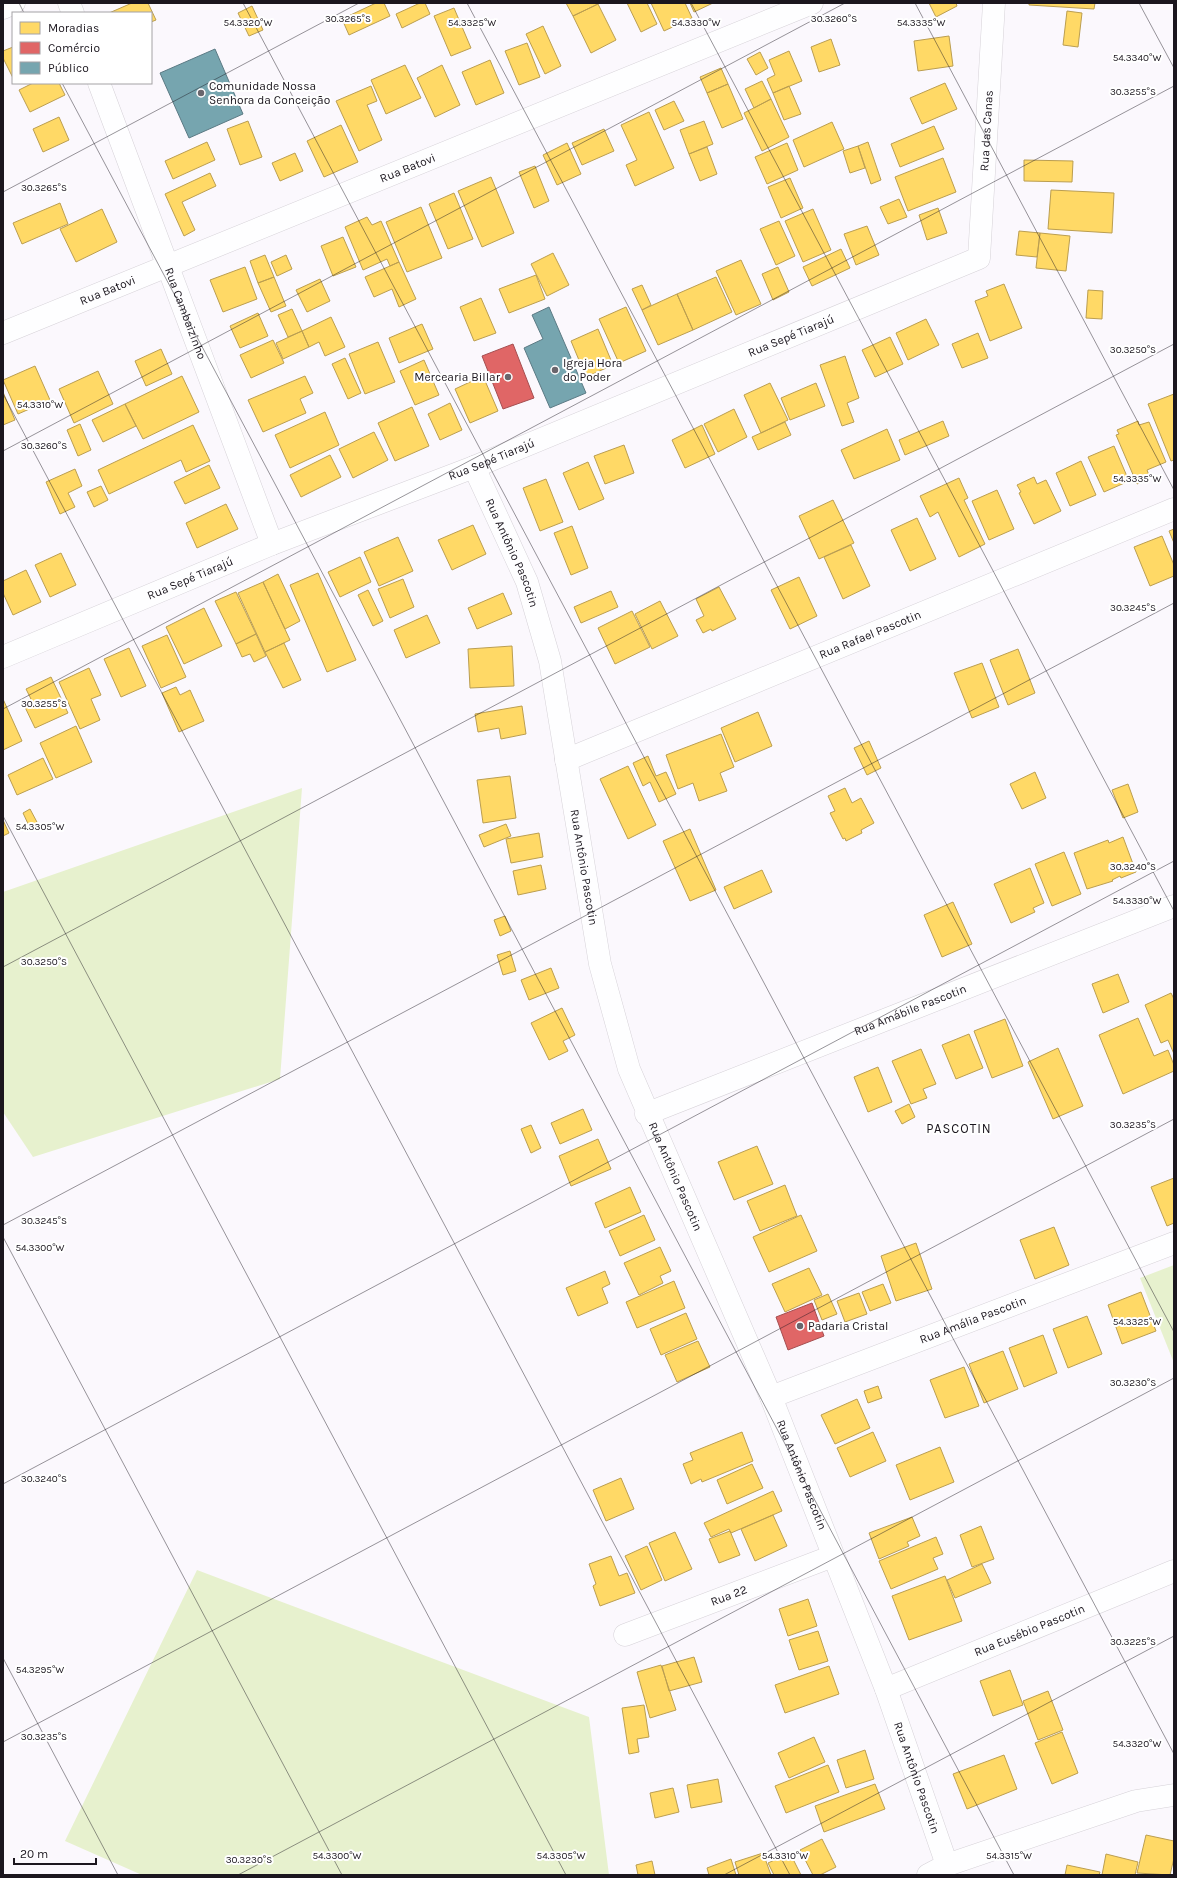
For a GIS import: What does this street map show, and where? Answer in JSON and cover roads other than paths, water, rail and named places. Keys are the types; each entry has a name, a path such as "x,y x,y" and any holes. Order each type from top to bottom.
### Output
{"street":[{"path":"3,8 14,3"},
{"name":"Rua Batovi","path":"3,333 812,3"},
{"name":"Rua das Canas","path":"979,258 994,3"},
{"name":"Rua Cambaizinho","path":"99,84 272,544"},
{"name":"Rua Sepé Tiarajú","path":"3,657 272,544 474,467 979,258"},
{"name":"Rua Antônio Pascotin","path":"474,467 527,582 550,661 600,964 629,1069 646,1114 770,1397 886,1689 938,1870"},
{"name":"Rua Rafael Pascotin","path":"566,760 1174,509"},
{"name":"Rua Amábile Pascotin","path":"646,1114 1174,906"},
{"name":"Rua Amália Pascotin","path":"770,1397 1174,1243"},
{"name":"Rua 22","path":"625,1635 833,1556"},
{"name":"Rua Eusébio Pascotin","path":"886,1689 1174,1571"},
{"path":"938,1870 1136,1801 1174,1795"}],"place":[{"name":"Comunidade Nossa Senhora da Conceição","path":"201,93"},
{"name":"Igreja Hora do Poder","path":"555,370"},
{"name":"Mercearia Billar","path":"508,377"},
{"name":"Padaria Cristal","path":"800,1326"}],"district":[{"name":"PASCOTIN","path":"959,1128"}]}
